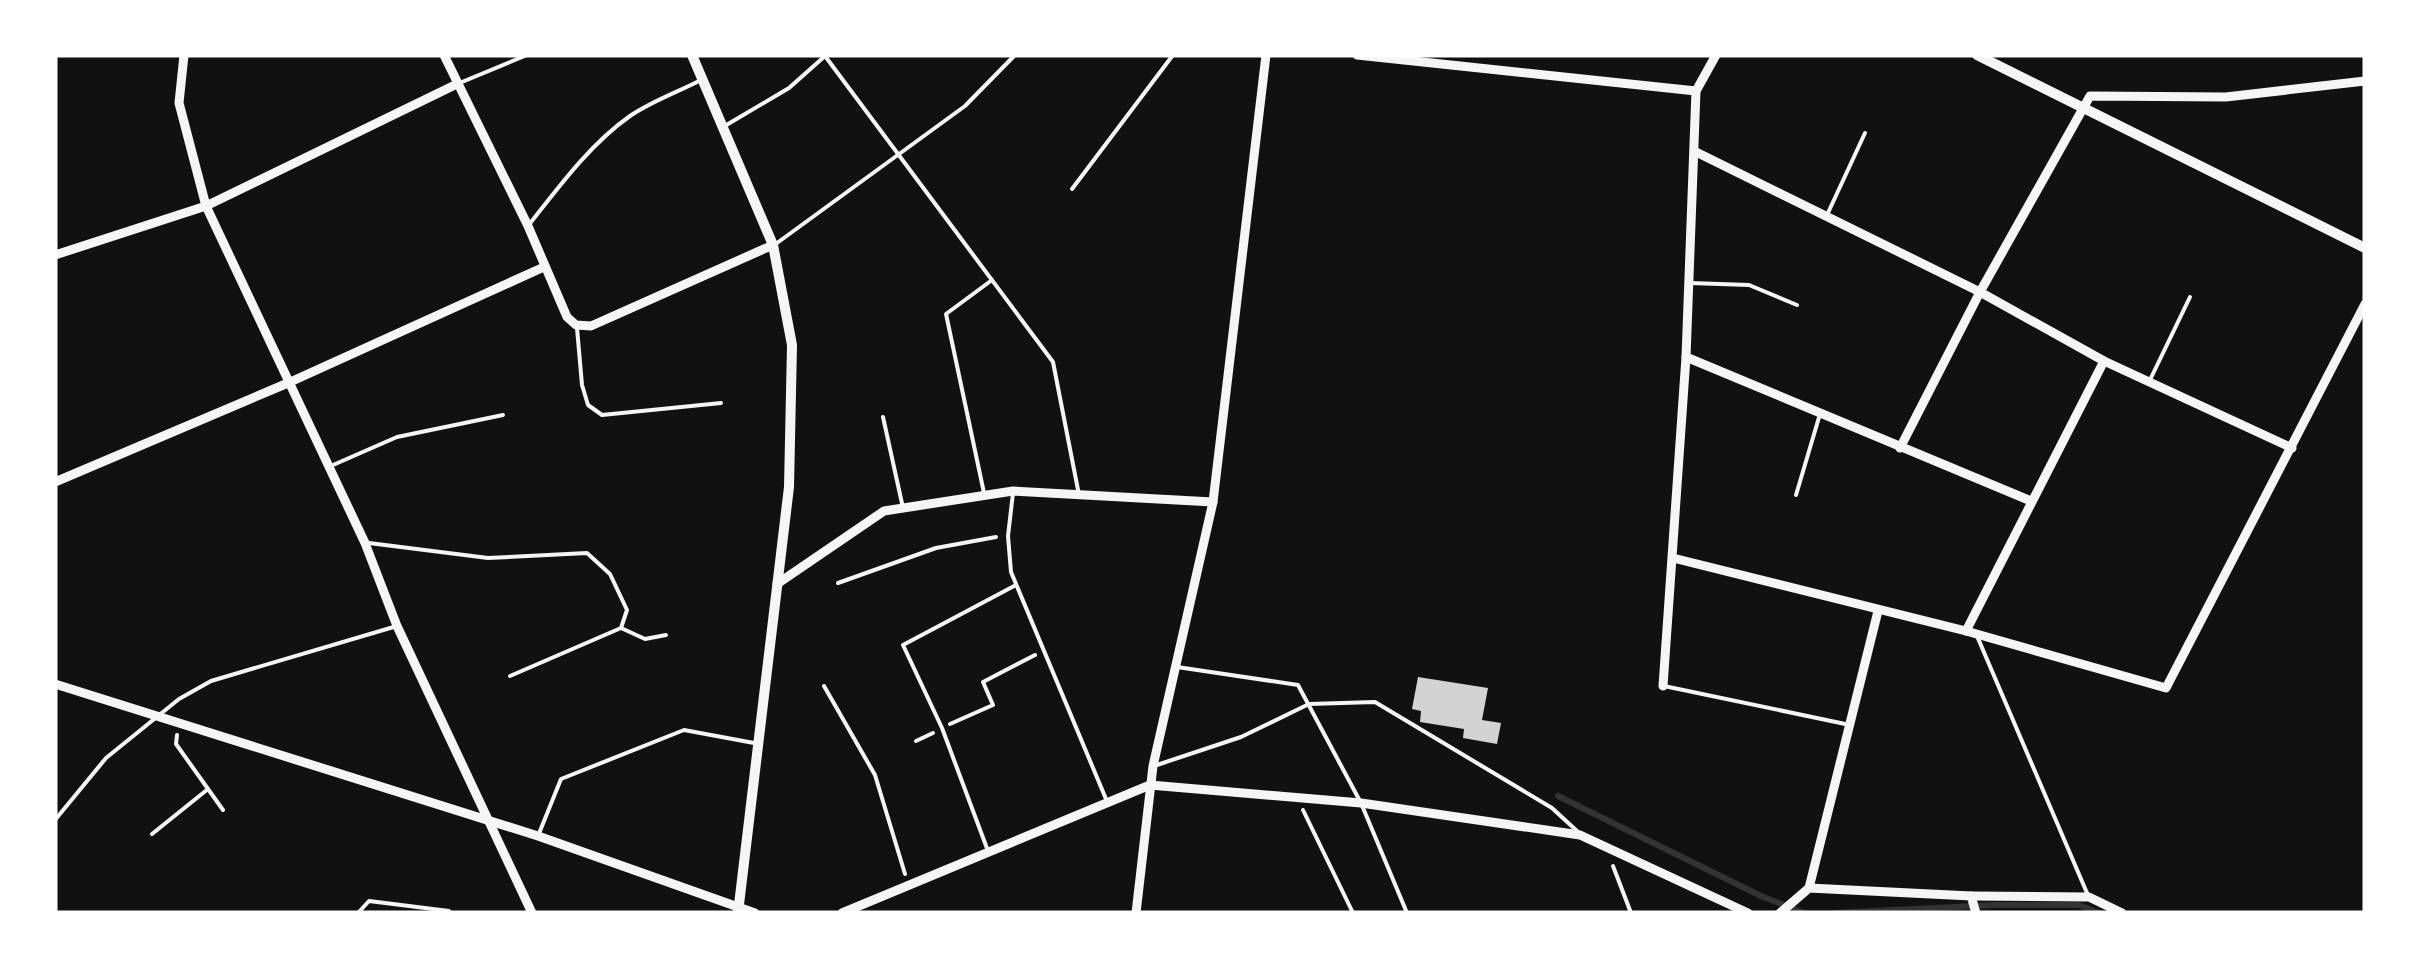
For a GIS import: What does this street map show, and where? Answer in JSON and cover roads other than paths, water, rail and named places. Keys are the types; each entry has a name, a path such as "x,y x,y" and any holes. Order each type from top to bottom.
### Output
{"street":[{"path":"184,55 179,104 206,206 365,542 396,626 532,913"},
{"path":"444,55 528,226 567,318 576,325 591,326 773,245"},
{"path":"692,55 773,245 792,344 788,487 738,911"},
{"path":"1136,913 1150,785 1213,502 1266,55"},
{"path":"1357,55 1696,92"},
{"path":"1662,686 1686,357 1696,92 1716,55"},
{"path":"1977,55 2365,248"},
{"path":"1900,448 1980,292 2090,96 2226,97 2365,81"},
{"path":"55,255 206,206 457,84"},
{"path":"1696,152 1980,292 2104,361 2292,448"},
{"path":"55,482 288,383 544,267"},
{"path":"1673,558 1966,631 2166,688 2365,304"},
{"path":"1686,357 2031,501"},
{"path":"1966,631 2104,361"},
{"path":"778,584 884,511 1013,491 1213,502"},
{"path":"1780,913 1809,888 1878,611"},
{"path":"55,684 538,836 738,911 755,913"},
{"path":"842,913 1150,785 1361,802 1580,835 1748,913"},
{"path":"1809,888 2089,897 2122,913"},
{"path":"1971,896 1976,913"}],"lane":[{"path":"457,84 526,55"},
{"path":"773,245 965,106 1015,55"},
{"path":"1072,189 1173,55"},
{"path":"723,127 789,88 826,56 1053,362 1079,494"},
{"path":"528,226 602,140 631,115 703,79"},
{"path":"1826,218 1865,133"},
{"path":"984,496 946,314 992,280"},
{"path":"1690,284 1749,284 1797,305"},
{"path":"2148,382 2190,297"},
{"path":"576,325 585,395 588,405 602,416 720,403"},
{"path":"1796,495 1820,414"},
{"path":"328,467 397,437 503,415"},
{"path":"883,417 903,508"},
{"path":"1013,491 1008,536 1010,572 1108,804"},
{"path":"365,542 488,558 587,554 610,574 628,610 621,628 510,676"},
{"path":"989,853 942,728 903,645 1016,585"},
{"path":"55,820 106,758 153,717 211,681 396,626"},
{"path":"621,628 644,639 666,635"},
{"path":"1978,636 2089,897"},
{"path":"1175,666 1298,685 1361,802 1407,913"},
{"path":"1662,686 1850,725"},
{"path":"1154,766 1240,737 1309,704 1374,702 1552,808 1580,835"},
{"path":"538,836 562,779 684,730 760,744"},
{"path":"358,913 369,901 449,910"}],"waterway":[{"path":"1558,796 1761,896 1804,913"},
{"path":"1833,913 1995,905 2079,905 2099,913"}]}
